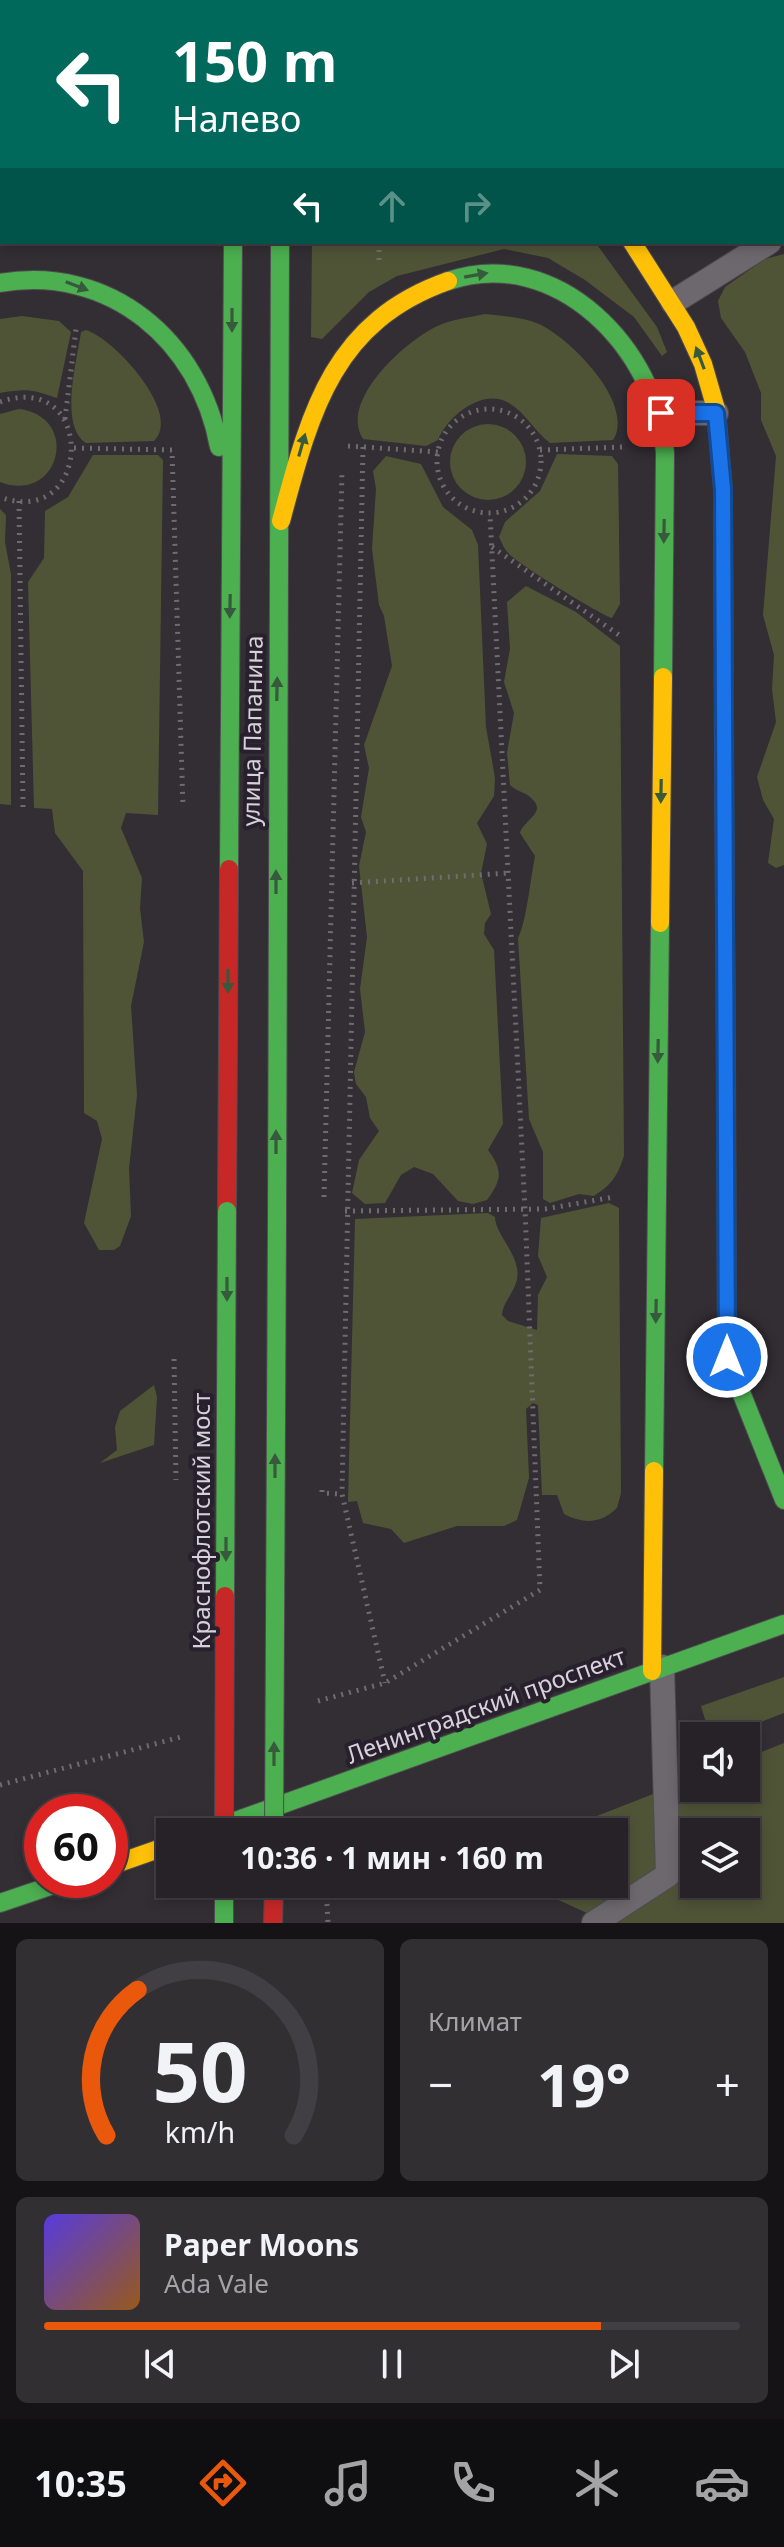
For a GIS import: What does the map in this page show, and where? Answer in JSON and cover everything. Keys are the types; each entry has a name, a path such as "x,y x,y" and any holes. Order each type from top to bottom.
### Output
{"main road":[{"name":"улица Папанина","path":"227,1211 233,244"},
{"name":"улица Папанина","path":"274,1818 280,244"},
{"path":"633,244 673,302 700,359 716,413 723,521 727,1357 784,1500"},
{"path":"281,521 309,420 326,379 354,340 380,315 420,290 455,279 491,273 519,274 548,284 580,302 632,356 661,413 665,453 657,1669"},
{"path":"0,283 67,281 134,310 178,349 215,419 231,528"},
{"name":"Краснофлотский мост","path":"224,1818 227,1211"},
{"name":"Ленинградский проспект","path":"244,1818 784,1624"},
{"path":"128,1860 156,1850"},
{"path":"0,1903 24,1895"},
{"path":"224,1898 224,1923"},
{"path":"273,1923 274,1898"}],"lane":[{"path":"673,302 766,244"},
{"path":"661,413 716,413"},
{"path":"594,1923 668,1875 657,1669"}],"path":[{"path":"0,497 19,501 41,497 60,484 70,468 74,448 65,420 77,319"},
{"path":"0,402 25,397 43,401 65,420"},
{"path":"494,409 515,416 529,427 540,450 538,478 525,499 508,510 490,514 467,509 451,497 441,482 438,452 444,435 455,422 472,412 494,409"},
{"path":"626,431 627,462"},
{"path":"171,436 183,807"},
{"path":"343,445 438,452"},
{"path":"363,447 345,1211 342,1494 385,1683"},
{"path":"540,450 627,447"},
{"path":"74,448 172,450"},
{"path":"324,1202 342,461"},
{"path":"19,501 23,808"},
{"path":"490,514 539,1546"},
{"path":"491,547 628,641"},
{"path":"352,883 509,873"},
{"path":"345,1211 525,1210 617,1197"},
{"path":"174,1359 176,1480"},
{"path":"322,1493 342,1494"},
{"path":"327,1904 328,1923"}],"green space":[{"path":"312,244 596,244 657,327 667,352 662,356 634,317 585,280 548,258 504,249 397,276 369,292 322,339 311,337"},
{"path":"784,254 784,865 776,868 768,863 774,819 763,800 757,777 776,722 772,689 774,655 763,615 776,456 761,420 761,393 745,352 721,318 718,301 725,287 765,259"},
{"path":"485,314 520,318 539,324 582,357 608,391 616,409 618,425 613,440 550,443 515,407 499,399 488,399 467,407 449,422 438,440 426,446 363,439 358,423 360,406 368,389 396,356 442,324"},
{"path":"22,316 59,321 71,332 57,398 30,391 0,393 0,319"},
{"path":"86,330 113,347 153,396 160,414 161,429 154,441 86,443 78,434 71,408 72,392 81,332"},
{"path":"19,409 39,415 51,427 56,442 55,457 49,471 37,481 20,486 0,482 0,414"},
{"path":"481,424 495,424 509,430 520,441 526,462 523,477 515,489 495,500 481,500 467,494 456,483 450,469 450,455 456,441 467,430"},
{"path":"557,454 612,456 618,464 620,604 612,618 515,559 499,537 505,522 540,491"},
{"path":"93,455 158,455 163,460 158,815 126,813 121,828 142,878 140,908 144,942 131,1006 137,1095 129,1169 131,1216 120,1246 114,1250 99,1250 84,1223 102,1139 97,1121 84,1113 83,871 55,833 52,809 34,808 28,582 44,558 45,511 68,497"},
{"path":"386,456 421,464 443,507 472,530 478,545 486,727 495,778 494,796 477,823 487,844 481,873 491,914 485,923 484,934 494,950 503,1124 488,1150 498,1169 496,1187 487,1200 473,1204 458,1201 433,1174 414,1167 401,1175 385,1203 365,1204 352,1193 359,1160 379,1131 370,1118 366,1097 356,1084 354,1072 365,1032 360,989 367,937 359,866 366,832 361,817 369,768 364,745 392,666 384,616 379,605 372,549 376,489 373,471"},
{"path":"0,509 6,515 5,542 11,574 11,805 0,804"},
{"path":"526,586 576,612 620,646 624,1156 613,1179 594,1196 579,1194 550,1203 543,1199 543,1152 529,1119 518,938 535,856 520,833 537,809 531,797 510,785 507,753 514,713 504,682 510,649 507,602"},
{"path":"609,1203 619,1208 621,1493 617,1508 598,1520 578,1520 564,1514 557,1495 542,1495 538,1405 533,1403 526,1409 529,1478 517,1520 504,1526 457,1526 404,1543 391,1529 363,1523 357,1501 348,1502 355,1219 488,1213 495,1217 518,1275 502,1315 508,1321 537,1330 538,1295 547,1277 538,1256 541,1218"},
{"path":"154,1385 157,1397 154,1445 100,1463 117,1450 115,1427 120,1411"},
{"path":"784,1677 784,1713 760,1722 706,1722 701,1706"},
{"path":"784,1743 784,1923 609,1923 554,1898 628,1898 628,1818 592,1818 680,1783 680,1802 760,1802 760,1752"}],"traffic: fast":[{"path":"229,869 233,244"},
{"path":"277,1220 280,244"},
{"path":"448,281 488,274 527,278 563,292 595,314 622,344 643,377 658,415 665,453 663,677"},
{"path":"0,283 40,280 78,286 113,299 144,318 170,344 192,374 209,409 219,447"},
{"path":"654,1471 660,923"},
{"path":"726,1050 727,1357 784,1500"},
{"path":"225,1596 227,1211"},
{"path":"274,1818 277,1220"},
{"path":"244,1818 784,1624"},
{"path":"0,1903 24,1895"},
{"path":"224,1898 224,1923"}],"traffic: slow":[{"path":"633,244 686,327 703,364 716,409 723,489 724,772"},
{"path":"281,521 316,408 352,346 377,321 409,299 448,281"},
{"path":"660,923 663,677"},
{"path":"652,1671 654,1471"},
{"path":"128,1860 156,1850"}],"traffic: jam":[{"path":"724,772 726,1050"},
{"path":"227,1211 229,869"},
{"path":"224,1818 225,1596"},
{"path":"273,1923 274,1898"}],"route":[{"path":"661,413 716,413 723,489 727,1357"}]}
